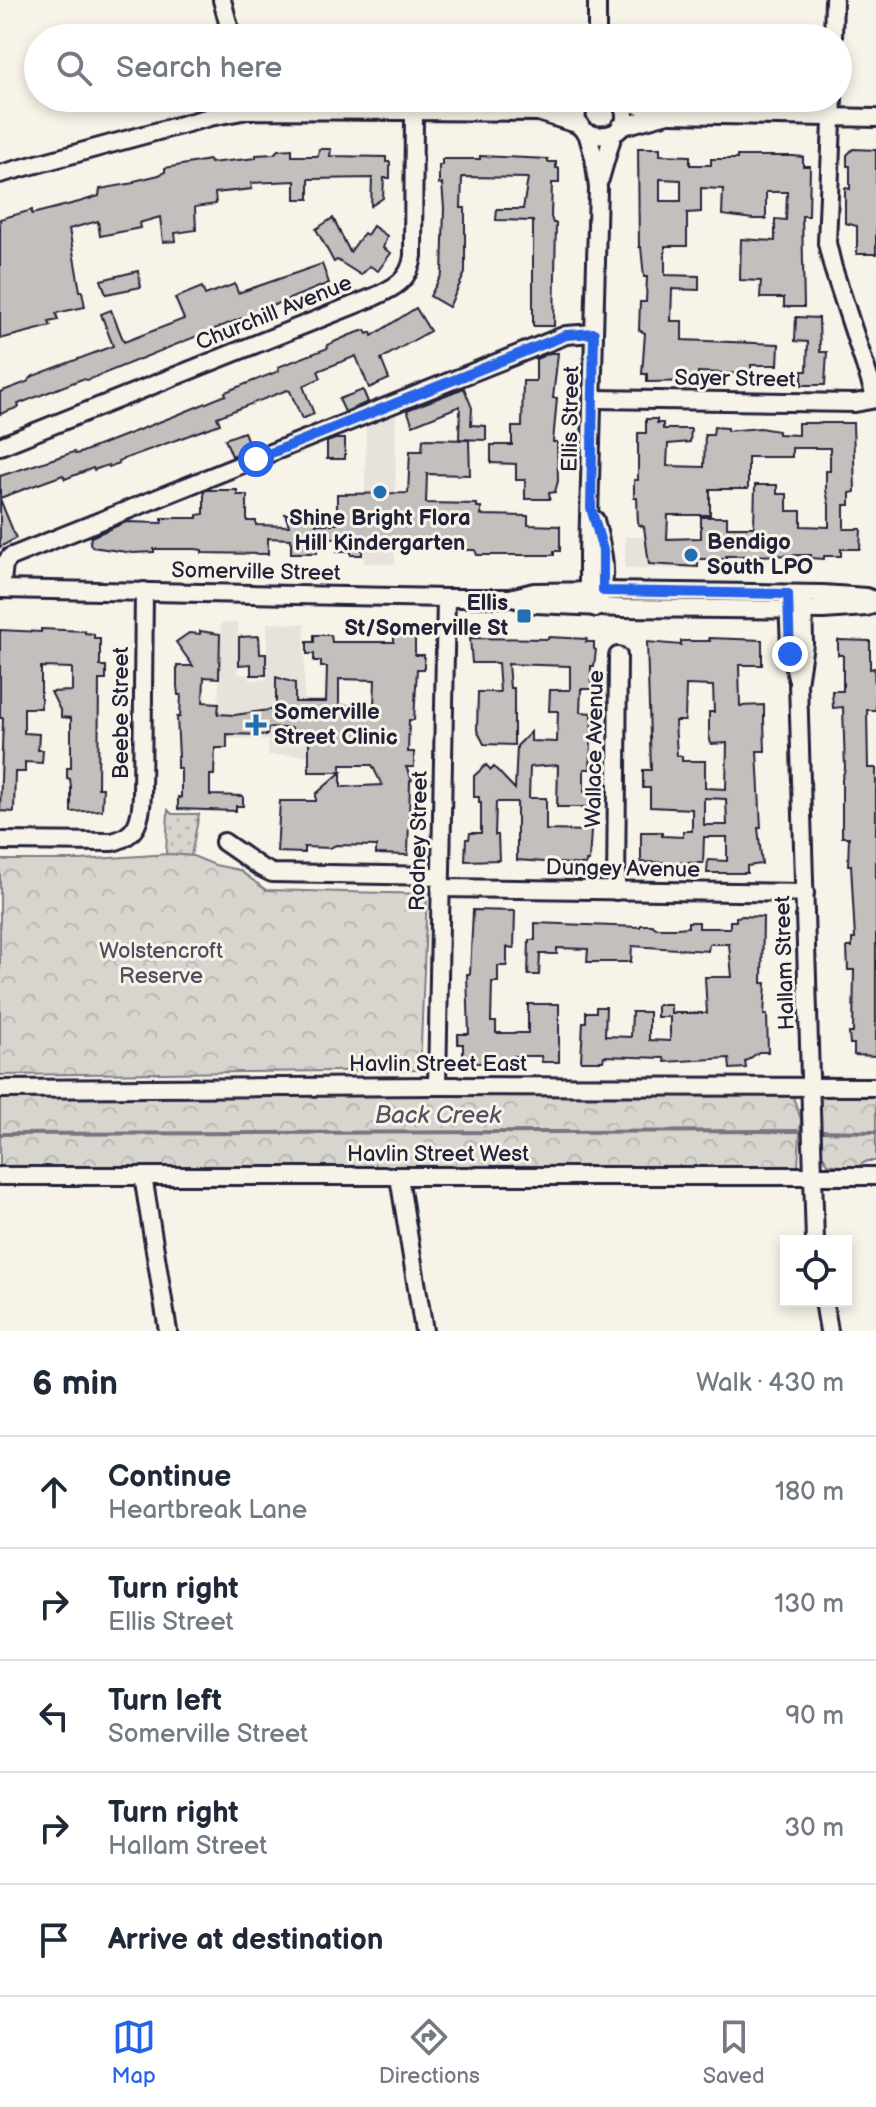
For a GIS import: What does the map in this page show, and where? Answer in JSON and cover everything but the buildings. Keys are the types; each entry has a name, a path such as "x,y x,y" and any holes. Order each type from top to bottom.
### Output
{"street":[{"path":"222,0 228,24"},
{"path":"597,0 598,24"},
{"path":"833,24 834,0"},
{"path":"0,174 230,112"},
{"path":"414,112 538,112 600,138 670,114"},
{"name":"Churchill Avenue","path":"0,446 374,297 399,284 411,267 413,256 414,112"},
{"name":"Ellis Street","path":"577,112 598,188 591,508 596,608"},
{"name":"Ellis Street","path":"598,188 624,112"},
{"path":"663,112 876,118"},
{"path":"832,112 827,230 829,255 876,399"},
{"path":"1,589 4,565 10,557 566,335 594,333"},
{"name":"Sayer Street","path":"593,399 855,403 876,399"},
{"name":"Somerville Street","path":"1,589 510,598 536,604 596,608 796,602"},
{"name":"Beebe Street","path":"0,841 112,842 132,833 139,822 142,806 144,591"},
{"name":"Somerville Street","path":"510,598 534,592 595,591 866,607 876,602"},
{"name":"Rodney Street","path":"437,1086 446,598"},
{"name":"Hallam Street","path":"796,602 804,644 798,683 815,1235"},
{"name":"Wallace Avenue","path":"616,891 618,656"},
{"name":"Dungey Avenue","path":"224,842 272,873 616,891 805,893"},
{"name":"Havlin Street East","path":"0,1089 876,1087"},
{"name":"Havlin Street West","path":"0,1176 876,1176"},
{"path":"143,1176 168,1331"},
{"path":"399,1177 424,1331"},
{"path":"825,1307 829,1331"}],"shaded area":[{"name":"Shine Bright Flora Hill Kindergarten","path":"396,408 395,564 364,563 366,421"},
{"path":"625,537 699,537 699,569 625,568"},
{"path":"221,623 238,623 238,674 249,675 250,680 267,679 267,623 305,624 304,699 340,699 339,755 268,755 268,740 217,738"}],"green space":[{"path":"168,810 172,814 199,814 191,856 166,854"},
{"name":"Wolstencroft Reserve","path":"169,854 193,856 239,870 266,890 427,894 420,1070 0,1075 0,860 81,860"},
{"path":"876,1092 876,1161 867,1161 855,1168 828,1164 819,1150 818,1099 821,1095"},
{"path":"792,1094 801,1119 798,1166 786,1171 0,1169 0,1095"}],"waterway":[{"name":"Back Creek","path":"0,1134 806,1131"},
{"name":"Back Creek","path":"814,1131 876,1132"}],"place":[{"name":"Shine Bright Flora Hill Kindergarten","path":"380,492"},
{"name":"Bendigo South LPO","path":"691,555"},
{"name":"Ellis St/Somerville St","path":"524,616"},
{"name":"Somerville Street Clinic","path":"256,725"}],"route":[{"path":"256,459 566,335 594,333 591,508 603,550 603,591 788,594 790,654"}]}
